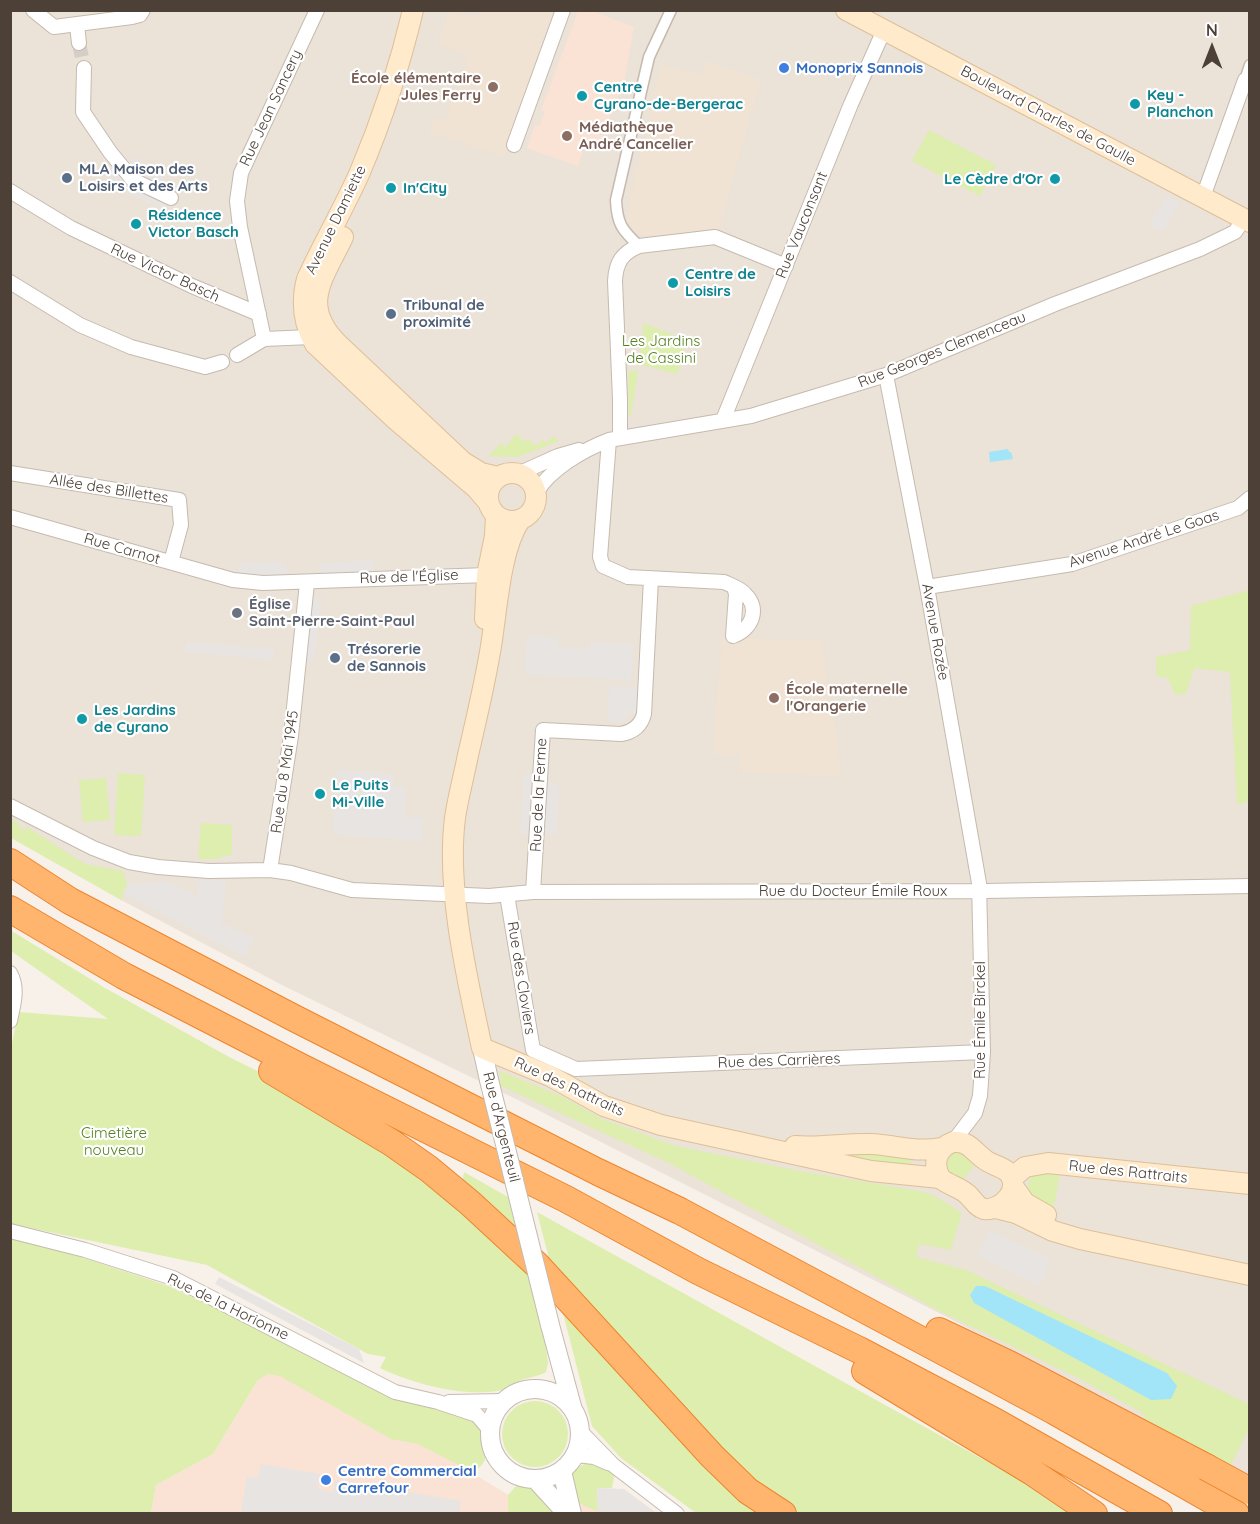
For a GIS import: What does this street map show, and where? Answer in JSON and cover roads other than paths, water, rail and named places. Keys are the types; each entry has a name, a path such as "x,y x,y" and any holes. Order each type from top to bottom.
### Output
{"highway":[{"path":"10,862 70,901 286,1014 598,1172 1009,1364 1250,1491"},
{"path":"10,909 124,976 555,1194 698,1271 901,1372 996,1422 1159,1514"},
{"path":"250,1040 257,1063 305,1089 392,1143 429,1169 470,1203 537,1265 712,1456 748,1491 783,1514"},
{"path":"680,1211 1054,1411 1236,1514"},
{"path":"698,1271 1024,1467 1094,1514"}],"main road":[{"name":"Boulevard Charles de Gaulle","path":"846,10 876,21 1247,220"},
{"name":"Avenue Damiette","path":"415,12 370,146 352,189 307,279 304,309 306,323 315,344 396,420 477,489 492,509"},
{"name":"Avenue Damiette","path":"415,12 386,135 355,211 319,286 317,312 329,335 464,462 481,473 508,475"},
{"path":"508,475 527,478 536,492 533,509 520,520 505,559 485,678 487,575 495,536 489,488 508,475"},
{"path":"492,509 510,521 520,520"},
{"name":"Rue d'Argenteuil","path":"482,1048 468,981 456,895 455,819 485,678"},
{"name":"Rue des Rattraits","path":"482,1048 550,1076 593,1101 616,1111 661,1125 871,1171 940,1178"},
{"name":"Rue des Rattraits","path":"727,1141 800,1147 866,1144 917,1151 947,1145"},
{"path":"1250,1263 1061,1222 1030,1207 1018,1195 1006,1170 985,1160 969,1144 947,1145 937,1156 936,1163 940,1178 961,1189 980,1207 1016,1213 1053,1231 1080,1239 1250,1275"},
{"name":"Rue des Rattraits","path":"1012,1182 1025,1167 1048,1163 1250,1184"},
{"path":"996,1208 1007,1199 1012,1182"},
{"path":"1236,1514 1250,1478"}],"street":[{"path":"33,10 54,27 132,17 140,15 143,10"},
{"name":"Rue Jean Sancery","path":"259,314 240,227 237,201 241,172 317,10"},
{"path":"514,145 563,10"},
{"path":"639,246 621,229 617,217 616,200 649,57 671,10"},
{"name":"Rue Vauconsant","path":"723,420 851,104 876,21"},
{"path":"77,25 79,44"},
{"path":"1203,197 1250,65"},
{"path":"84,68 83,112 88,120 110,152 134,180 171,198"},
{"name":"Rue Victor Basch","path":"10,191 80,233 201,291 259,314"},
{"name":"Rue Georges Clemenceau","path":"508,475 558,456 590,449 614,439 773,411 886,375 1055,304 1200,249 1235,232 1247,220"},
{"path":"734,587 724,582 628,577 603,566 600,557 620,399 616,267 621,257 639,246 715,237 786,266"},
{"path":"10,282 80,325 131,346 205,367 222,362"},
{"path":"259,314 264,339"},
{"path":"237,354 264,339 311,337"},
{"name":"Avenue Rozée","path":"886,375 927,587 979,891"},
{"name":"Rue Georges Clemenceau","path":"536,492 546,479 590,449"},
{"name":"Allée des Billettes","path":"10,473 179,500 181,525 171,562"},
{"name":"Avenue André Le Goas","path":"927,587 1072,564 1238,508 1250,498"},
{"name":"Rue Carnot","path":"10,517 233,580 307,583"},
{"path":"487,575 505,559"},
{"name":"Rue de l'Église","path":"307,583 487,575"},
{"name":"Rue de la Ferme","path":"533,892 543,730 621,734 631,733 638,726 644,714 651,579"},
{"name":"Rue du 8 Mai 1945","path":"270,870 291,736 307,583"},
{"name":"Rue du Docteur Émile Roux","path":"10,806 87,846 129,862 209,871 270,870 291,873 352,890 507,895 533,892 979,891 1250,886"},
{"name":"Rue Émile Birckel","path":"947,1145 971,1118 978,1103 982,1052 979,891"},
{"name":"Rue des Cloviers","path":"507,895 533,1050 576,1069"},
{"path":"10,974 15,986 10,1021"},
{"name":"Rue d'Argenteuil","path":"482,1048 573,1410"},
{"name":"Rue des Carrières","path":"576,1069 982,1052"},
{"name":"Rue de la Horionne","path":"10,1231 85,1250 173,1278 395,1392 438,1402 477,1415 489,1429"},
{"path":"542,1389 554,1376 560,1356"},
{"path":"580,1431 576,1455 562,1471 536,1480 519,1477 507,1471 498,1461 490,1446 489,1429 494,1414 504,1401 522,1391 542,1389 560,1396 573,1410 580,1431 613,1465 677,1514"},
{"name":"Rue de la Horionne","path":"438,1402 504,1401"},
{"path":"576,1455 594,1457 613,1465"},
{"path":"562,1471 572,1514"},
{"path":"536,1480 567,1514"}],"water":[{"path":"1008,449 1013,459 990,462 989,452"},
{"path":"976,1286 985,1286 1167,1373 1177,1386 1171,1399 1151,1400 974,1303 970,1295"}],"tunnel":[{"path":"79,43 84,68"}],"place":[{"name":"Monoprix Sannois","path":"784,68"},
{"name":"École élémentaire Jules Ferry","path":"493,87"},
{"name":"Centre Cyrano-de-Bergerac","path":"582,96"},
{"name":"Key - Planchon","path":"1135,104"},
{"name":"Médiathèque André Cancelier","path":"567,136"},
{"name":"MLA Maison des Loisirs et des Arts","path":"67,178"},
{"name":"Le Cèdre d'Or","path":"1055,179"},
{"name":"In'City","path":"391,188"},
{"name":"Résidence Victor Basch","path":"136,224"},
{"name":"Centre de Loisirs","path":"673,283"},
{"name":"Tribunal de proximité","path":"391,314"},
{"name":"Église Saint-Pierre-Saint-Paul","path":"237,613"},
{"name":"Trésorerie de Sannois","path":"335,658"},
{"name":"École maternelle l'Orangerie","path":"774,698"},
{"name":"Les Jardins de Cyrano","path":"82,719"},
{"name":"Le Puits Mi-Ville","path":"320,794"},
{"name":"Centre Commercial Carrefour","path":"326,1480"}],"park label":[{"name":"Les Jardins de Cassini","path":"661,350"},
{"name":"Cimetière nouveau","path":"114,1142"}]}
